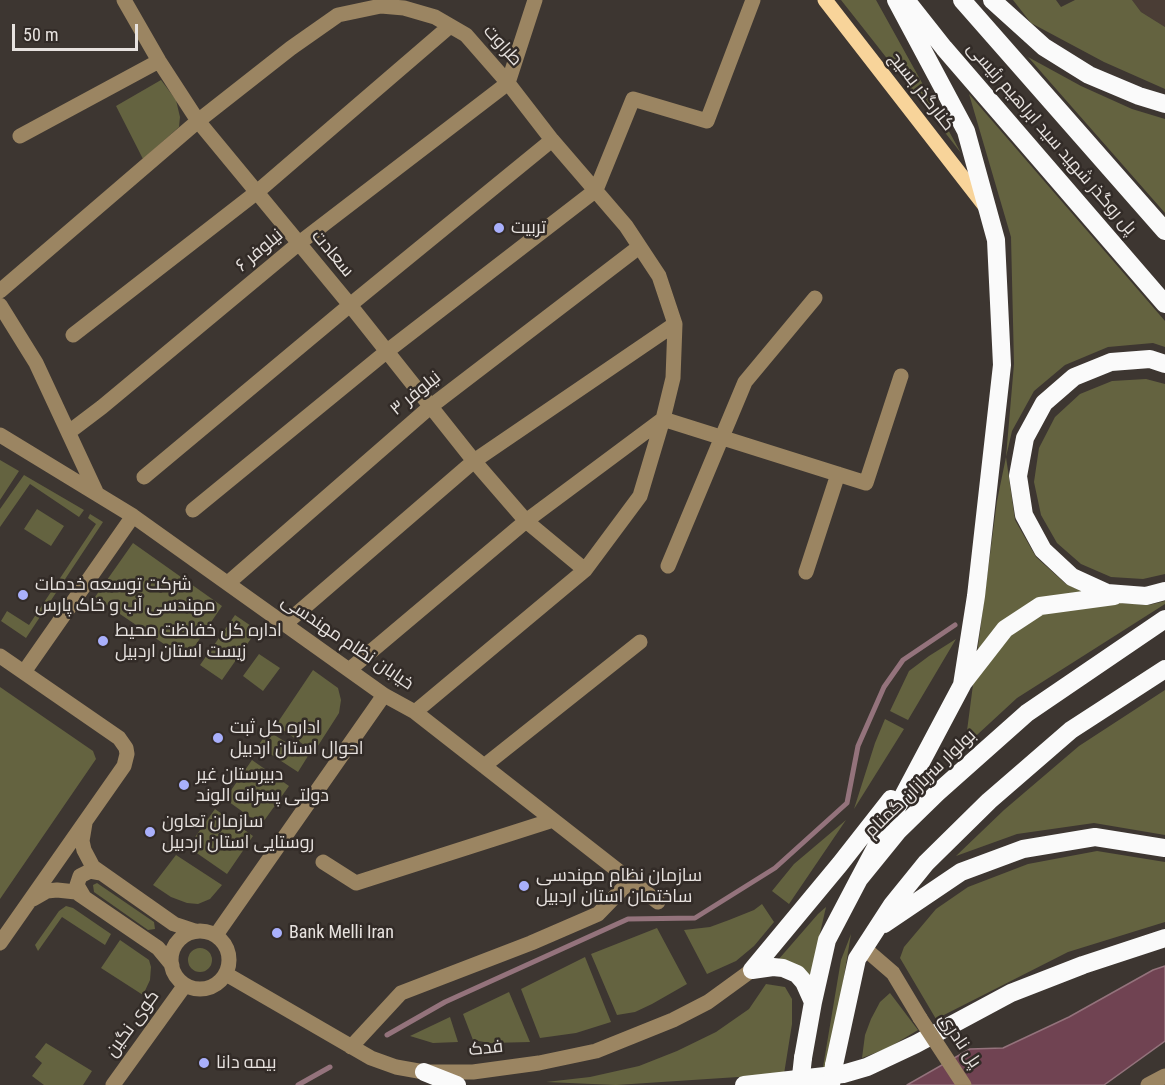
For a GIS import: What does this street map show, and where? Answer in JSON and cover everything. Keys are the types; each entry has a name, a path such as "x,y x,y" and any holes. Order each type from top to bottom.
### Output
{"highway":[{"path":"896,0 966,131 996,240 1002,364 976,596 962,685"},
{"name":"پل روگذر شهید سید ابراهیم رئیسی","path":"906,0 944,48 1165,304"},
{"name":"پل روگذر شهید سید ابراهیم رئیسی","path":"962,0 1165,231"},
{"path":"992,0 1044,47 1089,75 1165,104"},
{"path":"1165,364 1150,360 1111,362 1074,377 1044,403 1025,438 1018,476 1024,515 1043,550 1072,577 1107,593 1146,596 1165,591"},
{"path":"859,879 962,685 1005,629 1040,606 1125,594"},
{"name":"بولوار سربازان گمنام","path":"800,1085 813,1002 827,940 859,879 898,831 1027,713 1165,619"},
{"path":"831,1085 857,959 892,905 926,863 988,801 1071,730 1165,669"},
{"path":"752,970 840,864 919,763"},
{"path":"877,928 961,872 1023,849 1095,837 1165,848"},
{"path":"744,1085 843,1074 867,1067 906,1049 1011,993 1083,965 1165,938"},
{"path":"752,970 772,967 783,968 797,974 804,982 813,1002"},
{"path":"424,1072 457,1085"}],"main road":[{"name":"کنارگذر بسیج","path":"825,0 987,208"}],"street":[{"name":"سعادت","path":"124,0 159,61 198,121 350,305 474,461 526,521 585,570"},
{"path":"508,83 535,0"},
{"path":"193,510 386,352 596,190 633,99 706,121 753,0"},
{"name":"طراوت","path":"0,291 198,121 291,48 338,15 381,6 405,4 435,17 466,35 626,226 659,276 675,324 673,378 640,496 585,570 415,712"},
{"path":"74,335 257,192 450,26"},
{"path":"20,136 159,61"},
{"name":"نیلوفر ۶","path":"69,432 298,244 508,83"},
{"path":"144,477 552,140"},
{"name":"نیلوفر ۳","path":"228,583 430,407 639,247"},
{"path":"668,566 745,382 815,298"},
{"path":"0,305 36,363 97,494"},
{"path":"285,624 474,461 675,324"},
{"path":"350,670 526,521 663,419 866,483 901,376"},
{"name":"خیابان نظام مهندسی","path":"0,435 133,516 384,695 415,712 658,902"},
{"path":"806,573 838,474"},
{"path":"24,672 133,516"},
{"path":"484,766 640,642"},
{"path":"0,656 118,738 126,748 127,754 124,766 0,943"},
{"path":"216,935 384,695"},
{"path":"90,814 85,822 82,841 88,859 101,873 174,924 216,935 227,947 230,963 226,974 218,983 206,989 184,985 174,973 172,966 171,958 175,946 183,937 195,931"},
{"path":"323,862 356,883 553,820"},
{"path":"84,897 77,885 80,876 90,871 101,873"},
{"path":"351,1047 401,993 531,943 598,914 631,880"},
{"path":"24,908 38,895 47,891 66,890 84,897 158,948 172,966"},
{"name":"پل نادری","path":"864,948 893,973 964,1085"},
{"name":"فدک","path":"226,974 371,1058 396,1067 424,1072 473,1072 539,1063 596,1051 691,1011 708,1002 752,970"},
{"name":"کوی نگین","path":"113,1085 184,985"},
{"path":"1148,1085 1165,1076"}],"shaded area":[{"path":"841,0 876,0 961,153 871,38"},
{"path":"1013,0 1056,0 1061,7 1075,0 1132,0 1141,12 1165,27 1165,89 1104,62 1031,23"},
{"path":"1132,0 1165,0 1165,27 1141,12"},
{"path":"1028,57 1081,86 1132,109 1165,119 1165,213"},
{"path":"161,80 176,100 180,117 179,127 143,159 116,106"},
{"path":"969,94 1165,321 1165,347 1153,343 1108,347 1065,365 1034,391 1012,431 1006,457 1014,364 1011,237"},
{"path":"1146,379 1165,384 1165,574 1143,579 1111,577 1081,564 1057,543 1041,515 1034,482 1039,448 1055,417 1080,394 1112,381"},
{"path":"1006,457 1015,520 1036,557 1066,584 1107,602 1149,605 1165,601 1165,604 1017,698 965,746 997,501"},
{"path":"0,460 19,471 0,500"},
{"path":"24,475 84,510 79,517 30,484 0,527 0,509"},
{"path":"37,509 64,526 51,546 24,529"},
{"path":"90,514 103,522 26,638 1,621 7,611 29,625 96,524 88,518"},
{"path":"133,543 222,606 186,659 95,597"},
{"path":"235,615 257,630 222,680 200,665"},
{"path":"956,639 908,720 890,711 909,671"},
{"path":"259,654 280,668 263,691 243,676"},
{"path":"313,670 338,688 341,700 339,713 314,752 276,725"},
{"path":"0,687 93,751 96,759 0,899"},
{"path":"1165,690 1165,835 1094,823 1017,834 956,856 1004,810 1079,746"},
{"path":"885,719 904,729 854,809 875,743"},
{"path":"268,731 308,756 298,772 258,746"},
{"path":"252,760 289,786 261,825 225,799"},
{"path":"215,809 253,836 227,874 188,847"},
{"path":"846,820 789,904 772,891 794,864"},
{"path":"1097,851 1165,862 1165,922 1068,952 936,1019 900,958 904,947 936,909 968,887 1028,864"},
{"path":"176,855 222,885 210,899 198,904 187,903 171,897 153,885"},
{"path":"97,883 154,922 155,929 148,930 94,892 93,885"},
{"path":"762,904 774,922 754,946 736,961 707,974 684,930 710,927 754,910"},
{"path":"66,906 73,908 111,934 105,945 62,917 38,951 35,945 59,911"},
{"path":"826,907 810,977 778,960"},
{"path":"657,928 687,984 635,1012 617,1015 591,954"},
{"path":"851,934 826,1085 820,1085 841,960"},
{"path":"120,940 149,960 150,980 143,995 101,968"},
{"path":"200,948 209,951 212,960 209,969 200,972 191,969 188,960 191,951"},
{"path":"585,957 611,1022 576,1033 540,1038 521,989"},
{"path":"1165,966 1165,1041 1104,1085 907,1085 970,1049 1003,1048 1069,1017 1153,970"},
{"path":"766,984 785,987 792,999 792,1024 784,1074 616,1085 546,1082 590,1077 639,1066 677,1051 716,1032 749,1009"},
{"path":"509,992 530,1042 490,1043 473,1040 463,1014"},
{"path":"890,993 918,1030 888,1048 862,1058 865,1035 871,1019 880,1002"},
{"path":"450,1017 458,1042 433,1043 410,1036"},
{"path":"46,1043 92,1071 83,1085 44,1085 32,1076 42,1063 35,1057"}],"waterway":[{"path":"387,1035 445,1002 628,919 695,918 775,868 847,803 858,746 884,687 903,660 955,625"},
{"path":"298,1085 330,1067"}],"place":[{"name":"تربیت","path":"499,228"},
{"name":"شرکت توسعه خدمات مهندسی آب و خاک پارس","path":"23,595"},
{"name":"اداره کل خفاظت محیط زیست استان اردبیل","path":"103,641"},
{"name":"اداره کل ثبت احوال استان اردبیل","path":"218,738"},
{"name":"دبیرستان غیر دولتی پسرانه الوند","path":"184,785"},
{"name":"سازمان تعاون روستایی استان اردبیل","path":"150,832"},
{"name":"سازمان نظام مهندسی ساختمان استان اردبیل","path":"524,886"},
{"name":"Bank Melli Iran","path":"277,933"},
{"name":"بیمه دانا","path":"204,1063"}]}
